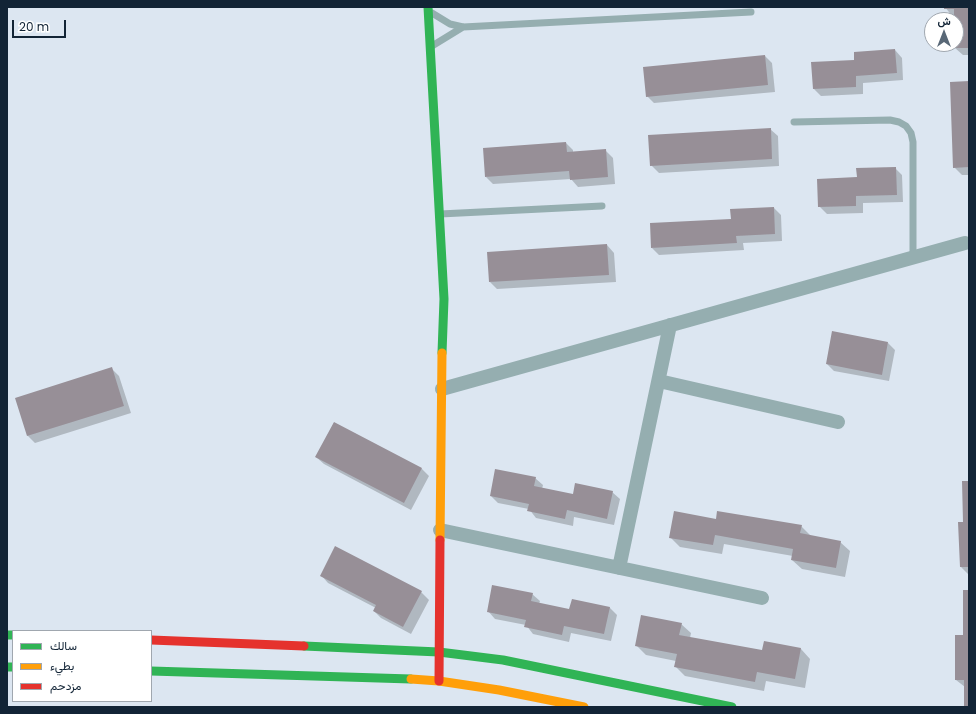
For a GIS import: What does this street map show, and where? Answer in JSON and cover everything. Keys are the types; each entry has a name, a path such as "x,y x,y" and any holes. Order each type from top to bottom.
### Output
{"street":[{"path":"429,9 444,298 439,681"},
{"path":"442,389 965,243"},
{"path":"619,568 670,325"},
{"path":"659,381 838,422"},
{"path":"440,530 762,598"},
{"path":"152,640 439,652 526,665 732,707"},
{"path":"152,671 384,677 439,681 499,690 584,707"}],"lane":[{"path":"429,9 450,24 463,27 750,12"},
{"path":"431,47 463,27"},
{"path":"794,122 890,120 906,126 911,133 913,142 913,257"},
{"path":"440,214 602,206"}],"building":[{"path":"944,7 969,7 969,48 964,48 964,12 954,12 954,9 944,9"},
{"path":"895,49 897,73 856,76 856,87 813,89 811,62 854,60 854,52"},
{"path":"765,55 768,85 646,97 643,67"},
{"path":"969,81 969,167 953,168 950,82"},
{"path":"771,128 772,159 650,166 648,135"},
{"path":"566,142 567,152 606,149 608,177 570,180 569,171 485,177 483,148"},
{"path":"896,167 897,195 856,196 856,206 818,207 817,179 857,177 856,168"},
{"path":"774,207 775,234 736,236 737,243 651,248 650,223 731,219 730,209"},
{"path":"607,244 609,275 489,282 487,252"},
{"path":"832,331 888,342 882,375 826,364"},
{"path":"112,367 124,406 27,436 15,398"},
{"path":"334,422 422,468 404,503 315,457"},
{"path":"495,469 536,477 534,486 573,494 575,483 613,491 607,519 567,510 565,519 527,511 529,504 490,496"},
{"path":"962,481 969,481 969,567 960,567 958,522 963,522"},
{"path":"674,511 716,519 717,511 802,525 800,533 841,541 836,568 791,560 793,549 715,535 713,545 669,538"},
{"path":"335,546 422,591 403,627 373,611 376,605 320,576"},
{"path":"492,585 533,593 531,601 569,609 572,599 610,607 604,634 564,626 562,635 524,627 526,620 487,612"},
{"path":"963,590 969,590 969,707 964,707 964,680 955,680 955,635 963,635"},
{"path":"641,615 682,623 679,635 762,650 764,641 801,648 795,679 757,672 755,682 674,667 677,654 635,646"}],"traffic: fast":[{"path":"428,7 444,299 442,353"},
{"path":"7,635 12,635"},
{"path":"304,646 439,652 503,660 732,707"},
{"path":"7,667 12,667"},
{"path":"152,671 411,679"}],"traffic: slow":[{"path":"440,540 442,353"},
{"path":"411,679 439,681 499,690 584,707"}],"traffic: jam":[{"path":"439,681 440,540"},
{"path":"152,640 304,646"}]}
